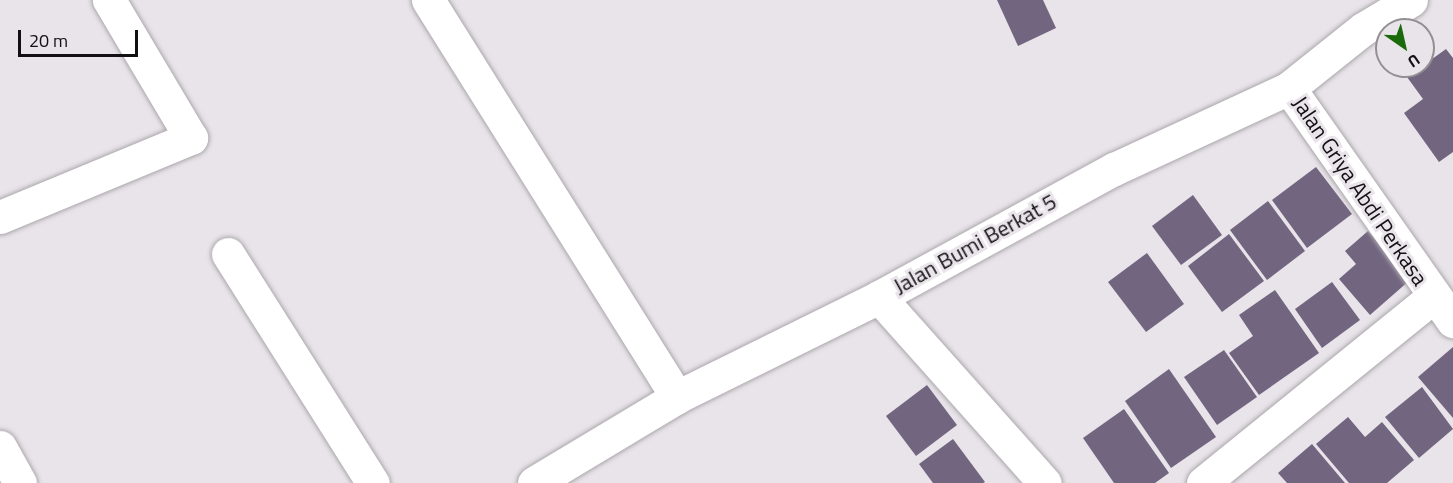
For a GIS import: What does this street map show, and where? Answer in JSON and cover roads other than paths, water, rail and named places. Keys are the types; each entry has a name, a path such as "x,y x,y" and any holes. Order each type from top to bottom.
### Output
{"street":[{"path":"0,216 191,138 109,0"},
{"path":"428,0 677,397"},
{"name":"Jalan Bumi Berkat 5","path":"534,483 677,397 879,297 1114,169 1289,88 1363,29 1411,0"},
{"name":"Jalan Griya Abdi Perkasa","path":"1289,88 1443,309"},
{"path":"228,254 373,483"},
{"path":"879,297 1045,483"},
{"path":"1203,483 1443,309"},
{"path":"0,447 20,483"}]}
